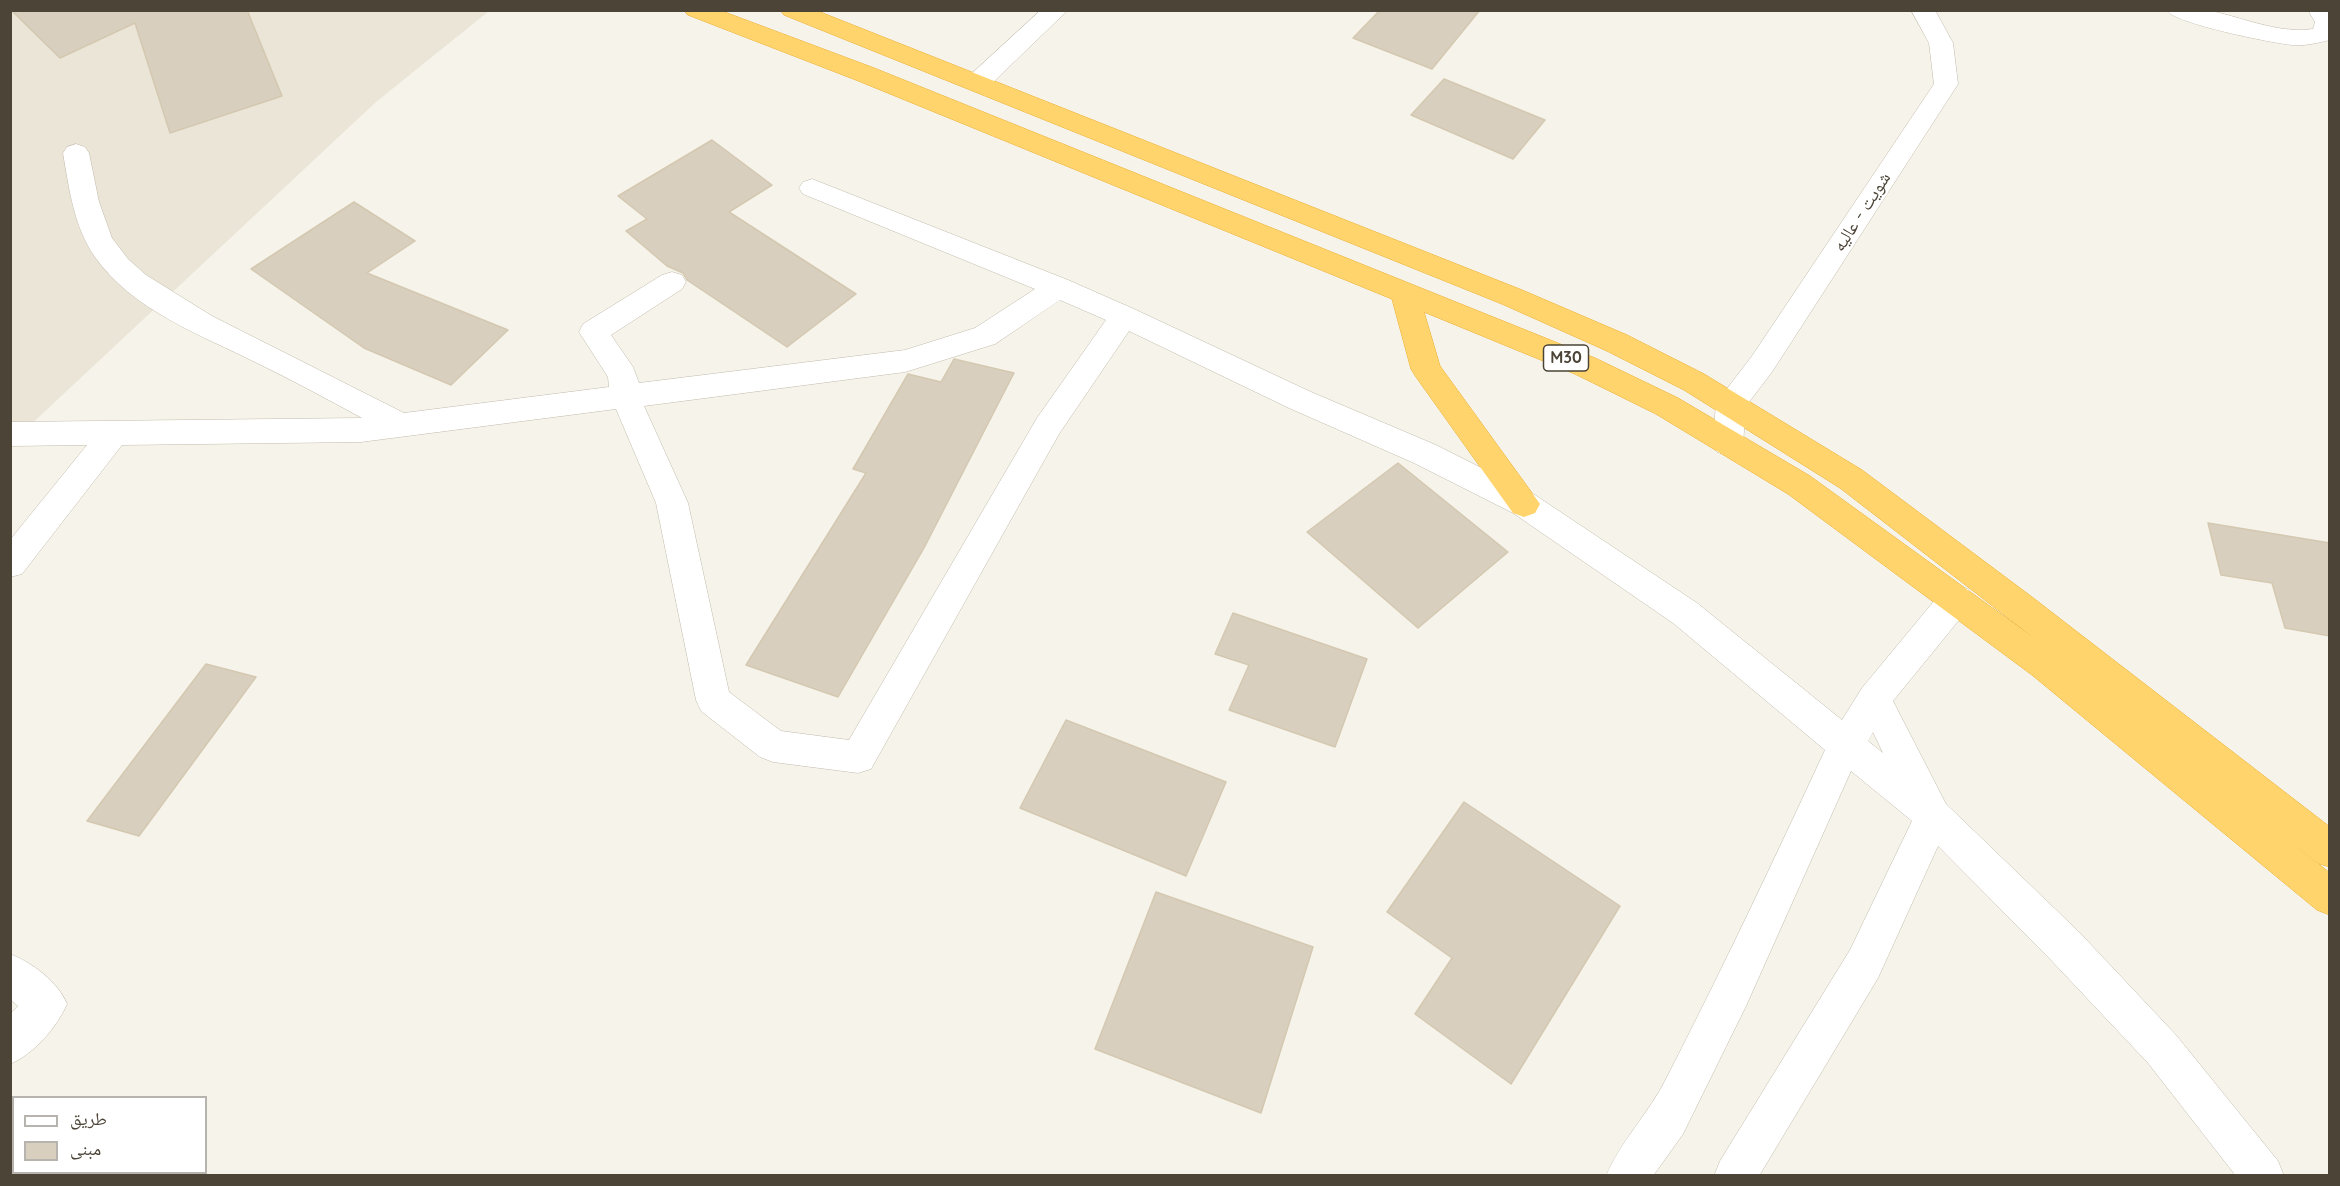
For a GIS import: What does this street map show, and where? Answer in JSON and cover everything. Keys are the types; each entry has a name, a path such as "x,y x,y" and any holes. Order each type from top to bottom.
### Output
{"highway":[{"name":"M30","path":"696,10 865,74 1585,366 1667,406 1799,485 2044,663 2330,897"},
{"name":"M30","path":"792,10 1512,297 1617,343 1731,403 1851,479 2020,607 2330,850"},
{"path":"865,74 878,44"},
{"path":"1405,294 1426,369 1524,504"}],"street":[{"path":"977,83 1056,10"},
{"name":"شويت - عاليه","path":"1731,403 1762,364 1946,84 1941,43 1923,10"},
{"path":"2178,10 2279,36 2322,41 2327,22 2320,10"},
{"path":"76,153 91,224 105,251 129,275 160,299 205,326 401,425"},
{"path":"812,188 1058,287 1300,400 1425,454 1524,504 1685,613 1933,816 2065,946 2162,1049 2263,1176"},
{"path":"672,282 593,332 622,375 625,396 672,503 713,700 773,746 858,757 1048,426 1124,316"},
{"path":"10,434 360,430 905,361 985,336 1058,287"},
{"path":"1728,442 1731,403"},
{"path":"10,564 114,433"},
{"path":"1627,1176 1674,1108 1732,992 1845,746 1874,699 1956,599"},
{"path":"1874,699 1933,816"},
{"path":"1735,1176 1864,964 1933,816"},
{"path":"10,973 47,1004 10,1044"}],"shaded area":[{"path":"11,11 489,11 376,102 11,443"}],"building":[{"path":"11,10 247,10 282,96 170,133 135,23 60,58"},
{"path":"1380,10 1480,10 1432,69 1353,38"},
{"path":"1444,79 1545,120 1513,159 1411,115"},
{"path":"712,140 772,185 729,212 856,294 787,347 687,280 683,273 667,266 626,231 647,219 618,196"},
{"path":"354,202 415,241 367,273 508,330 451,385 364,348 251,269"},
{"path":"954,359 1014,373 924,548 838,697 746,665 866,473 853,469 908,374 941,382"},
{"path":"1398,463 1508,552 1418,628 1307,532"},
{"path":"2208,523 2330,543 2330,636 2285,628 2272,583 2221,575"},
{"path":"1233,613 1367,659 1335,747 1229,710 1249,665 1215,654"},
{"path":"206,664 256,677 139,836 87,821"},
{"path":"1066,720 1226,782 1186,876 1020,808"},
{"path":"1464,802 1620,906 1511,1084 1415,1014 1452,958 1387,912"},
{"path":"1156,892 1313,947 1261,1113 1095,1049"}]}
